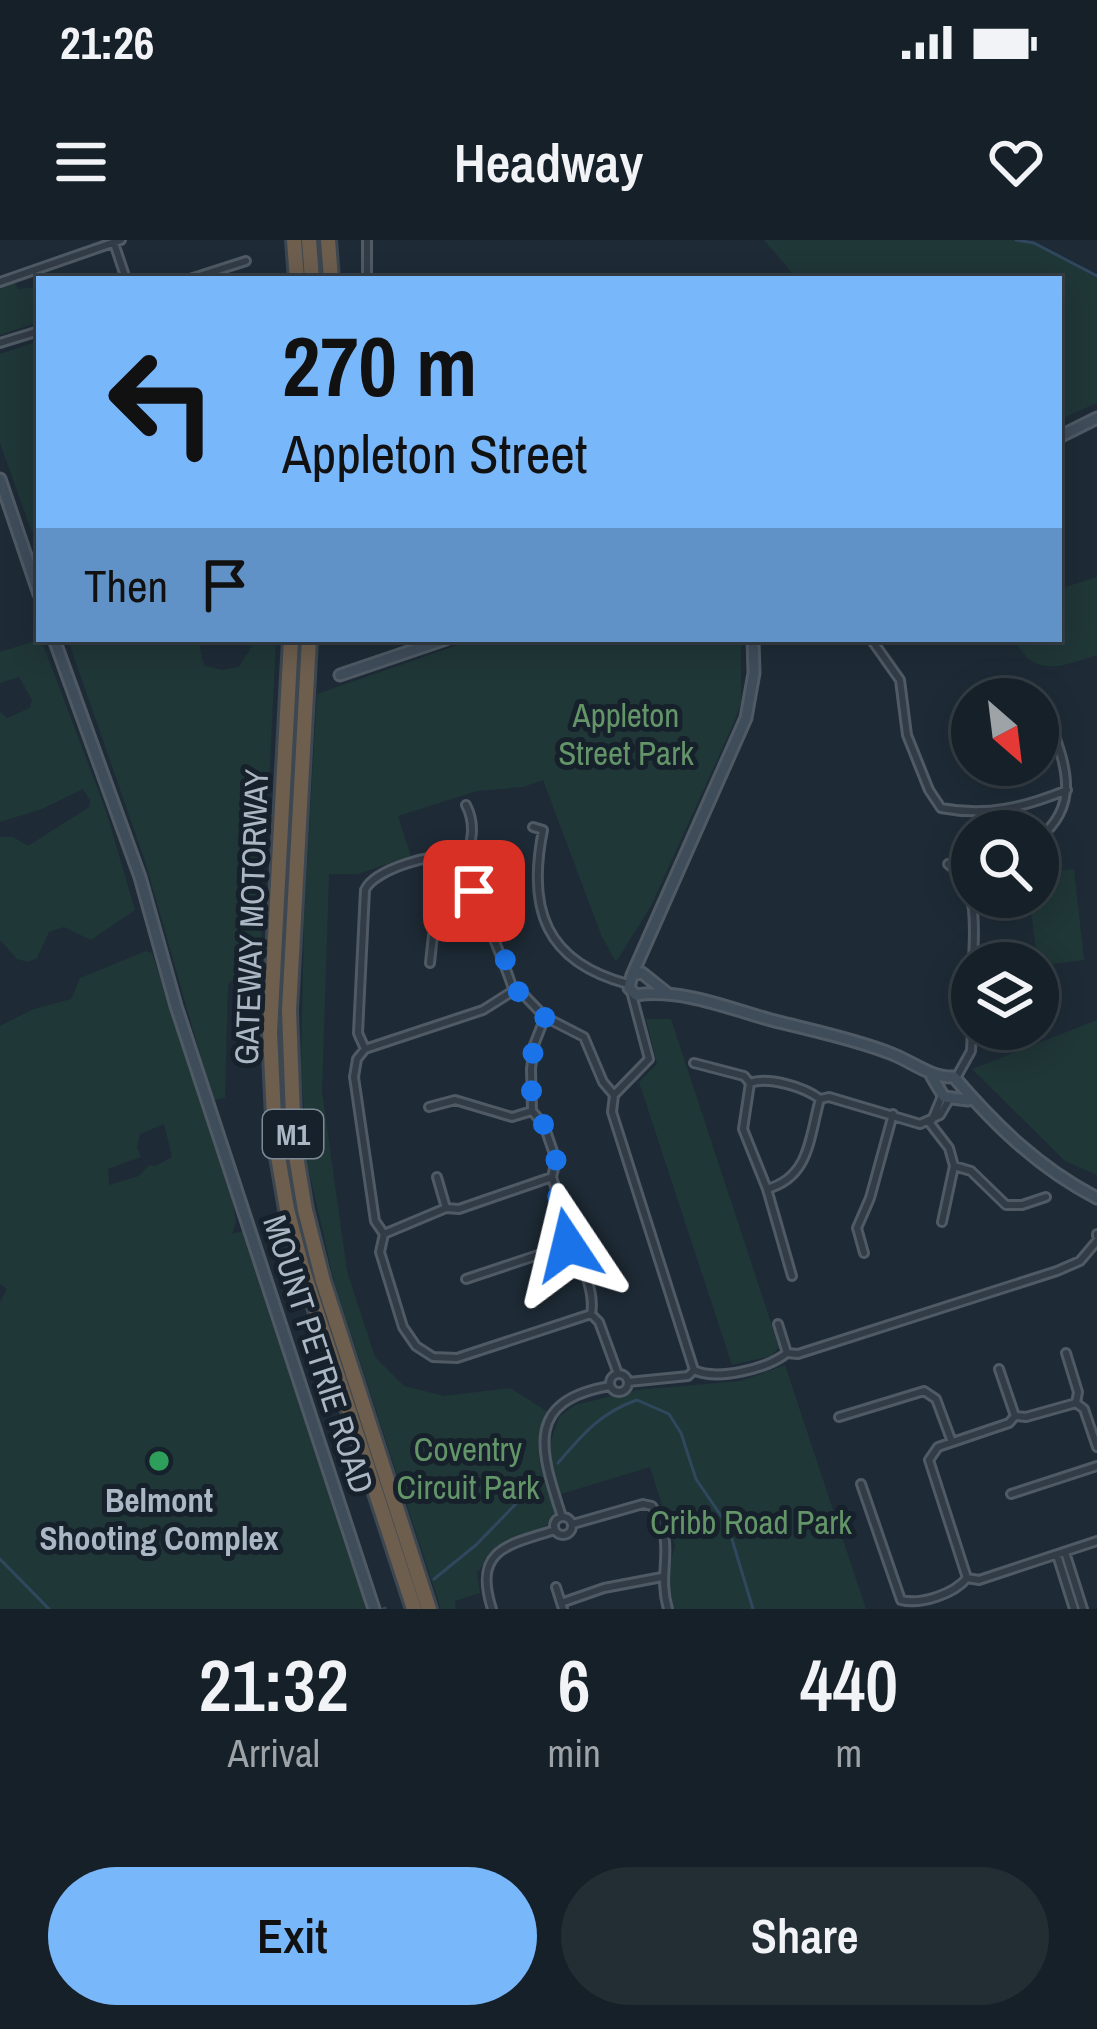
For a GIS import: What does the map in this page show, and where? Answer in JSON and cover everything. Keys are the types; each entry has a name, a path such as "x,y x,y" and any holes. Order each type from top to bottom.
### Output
{"highway":[{"path":"294,240 297,276"},
{"path":"309,240 312,276"},
{"path":"328,240 334,276"},
{"path":"335,276 338,240"},
{"name":"GATEWAY MOTORWAY","path":"291,642 270,1048 278,1155 302,1268 415,1609"},
{"name":"GATEWAY MOTORWAY","path":"309,642 289,1010 295,1144 319,1268 429,1609"}],"street":[{"path":"367,240 367,276"},
{"path":"0,282 116,241 125,276"},
{"path":"199,276 245,261"},
{"path":"0,343 36,332"},
{"path":"1062,436 1097,418"},
{"path":"0,479 36,585"},
{"name":"MOUNT PETRIE ROAD","path":"55,642 140,877 176,1006 374,1609"},
{"path":"340,674 437,642"},
{"path":"753,642 754,674 746,718 642,953 638,1022 650,1059 614,1095 612,1112 694,1370 702,1375 746,1370 787,1353 798,1354 1058,1271 1080,1261 1097,1237"},
{"path":"873,642 900,680 908,735 941,808 974,813 1005,810 1067,790"},
{"path":"1059,750 1067,790 1059,815"},
{"path":"462,860 471,845 471,814 466,805"},
{"path":"532,827 545,830 536,883 546,924 566,954 583,969 601,978 875,1048 930,1074 973,1102 1037,1162 1097,1198"},
{"path":"364,1049 358,1012 367,884 376,875 438,854 462,860 481,915 511,974 513,991"},
{"path":"430,963 433,935 481,915"},
{"path":"591,1314 457,1358 433,1357 416,1346 403,1327 380,1252 384,1234 375,1221 354,1077 364,1049 483,1010 513,991 521,992 545,1017 584,1037 603,1082 614,1095"},
{"path":"545,1017 534,1045 532,1111 544,1125 556,1160 552,1178 570,1236 568,1245"},
{"path":"750,1083 760,1079 920,1124 931,1121 971,1050"},
{"path":"694,1064 744,1076 750,1083 743,1130 792,1276"},
{"path":"766,1190 798,1172 820,1099"},
{"path":"429,1107 455,1100 512,1117 532,1111"},
{"path":"864,1253 857,1228 893,1114"},
{"path":"931,1121 949,1148 954,1166 941,1222"},
{"path":"954,1166 971,1171 1006,1204 1022,1205 1046,1197"},
{"path":"437,1177 446,1208"},
{"path":"384,1234 446,1208 459,1209 552,1178"},
{"path":"568,1245 576,1252 594,1305 591,1314"},
{"path":"466,1280 568,1245"},
{"path":"591,1314 599,1322 618,1374 628,1382 688,1376 694,1370"},
{"path":"778,1324 787,1353"},
{"path":"1066,1353 1078,1392 1076,1403"},
{"path":"999,1369 1015,1416"},
{"path":"610,1386 611,1378 618,1374"},
{"path":"573,1524 562,1517 542,1455 544,1432 557,1409 567,1402 610,1386 621,1392 628,1382"},
{"path":"839,1417 924,1390 936,1399 952,1442"},
{"path":"1015,1416 1026,1418 1076,1403"},
{"path":"1076,1403 1084,1409 1097,1448"},
{"path":"967,1578 929,1460 938,1447 1009,1423 1015,1416"},
{"path":"1011,1494 1097,1466"},
{"path":"861,1484 901,1600 914,1602 959,1587 967,1578"},
{"path":"492,1609 484,1584 485,1568 504,1548 555,1530 566,1535 573,1524 643,1504 652,1506 669,1553 662,1577 668,1609"},
{"path":"555,1530 555,1522 562,1517"},
{"path":"967,1578 979,1580 1097,1541"},
{"path":"1061,1553 1079,1609"},
{"path":"556,1586 562,1606 604,1588 662,1577"}],"green space":[{"path":"764,240 1012,240 1034,244 1097,278 1097,403 1062,419 1062,276 794,276"},
{"path":"15,282 18,289 36,287 36,323 0,335 0,287"},
{"path":"36,342 36,530 31,530 0,443 0,354"},
{"path":"1097,577 1097,655 1061,665 1040,665 1017,642 1062,642 1062,588"},
{"path":"42,642 106,811 135,910 91,940 64,927 49,932 37,958 28,962 17,959 0,940 0,837 13,837 28,846 89,807 90,800 83,789 0,822 0,712 7,718 30,708 32,700 19,677 0,683 0,652"},
{"path":"69,642 203,642 204,665 221,670 239,667 254,642 276,642 260,970 247,969 228,984 225,1098 213,1100 145,861"},
{"name":"Appleton Street Park","path":"466,642 741,642 741,703 732,727 651,906 616,962 602,937 543,780 523,787 477,791 398,816 411,856 358,874 329,874 322,1092 347,1271 375,1357 404,1386 444,1396 510,1388 548,1412 539,1450 555,1513 550,1524 497,1546 477,1573 480,1593 455,1601 456,1609 441,1609 335,1285 308,1167 301,1069 317,694"},
{"path":"1074,869 1084,960 1059,963 1059,942 1035,942 1032,918 1059,918 1059,871"},
{"name":"Belmont Shooting Complex","path":"146,951 152,953 233,1204 232,1234 243,1231 366,1609 0,1609 0,1302 7,1289 0,1284 0,1026 31,1010 71,999 80,978","holes":["164,1124 172,1157 149,1165 139,1176 109,1185 108,1169 141,1157 137,1148 140,1134"]},
{"path":"646,1019 671,1019 779,1347 771,1356 732,1365 639,1082 657,1064"},
{"path":"1097,1020 1097,1175 1065,1161 972,1069 1020,1050 1059,1050 1059,1035"},
{"name":"Cribb Road Park","path":"785,1365 866,1609 673,1609 667,1572 675,1546 650,1467 561,1494 548,1449 559,1417 575,1405 636,1390 741,1381"}],"waterway":[{"path":"1016,240 1034,243 1097,276"},
{"path":"558,1463 593,1426 624,1405 637,1400 669,1414 681,1433 696,1479 728,1526 753,1609"},
{"path":"434,1579 476,1545 538,1481"},
{"path":"0,1559 49,1609"}],"place":[{"name":"Belmont Shooting Complex","path":"159,1461"}],"route":[{"path":"474,891 511,974 513,991 521,992 545,1017 534,1045 532,1111 544,1125 556,1160 552,1178 570,1236 568,1245"}],"park label":[{"name":"Coventry Circuit Park","path":"468,1468"}]}
